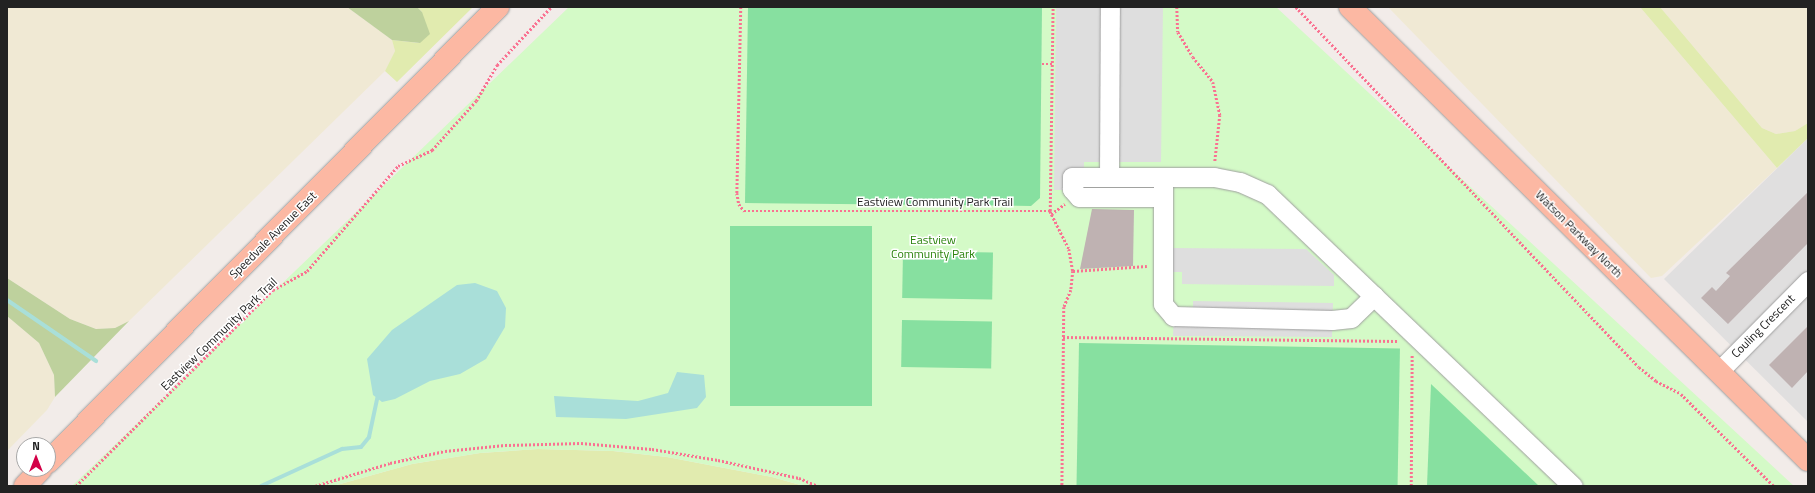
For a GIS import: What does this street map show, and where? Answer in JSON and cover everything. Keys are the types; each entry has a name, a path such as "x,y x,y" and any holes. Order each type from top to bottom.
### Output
{"main road":[{"name":"Speedvale Avenue East","path":"56,454 498,7"},
{"name":"Watson Parkway North","path":"1350,7 1808,460"},
{"path":"25,486 33,477"}],"street":[{"path":"1109,177 1110,7"},
{"path":"1163,197 1079,197 1072,189 1072,177 1214,177 1240,182 1267,194 1374,296 1414,343 1573,486"},
{"path":"1163,178 1163,304 1173,316 1332,320 1350,318 1374,296"},
{"name":"Couling Crescent","path":"1719,371 1808,281"}],"path":[{"name":"Eastview Community Park Trail","path":"76,486 274,290 307,271 398,166 432,150 476,101 497,65 551,7"},
{"name":"Eastview Community Park Trail","path":"742,7 737,193 739,204 744,211 1050,212"},
{"path":"1053,7 1050,212 1069,249 1073,271 1071,290 1064,307 1062,486"},
{"path":"1177,7 1178,32 1193,57 1213,82 1220,115 1214,177"},
{"path":"1296,7 1638,367 1656,381 1681,394 1774,486"},
{"path":"1042,64 1052,64"},
{"path":"1073,271 1147,266"},
{"path":"1063,338 1396,340 1414,343 1411,486"},
{"path":"315,486 390,463 446,451 505,446 581,443 652,449 718,460 799,478 818,486"}],"shaded area":[{"path":"7,7 347,7 392,40 395,51 385,71 129,321 115,328 96,329 70,319 7,278"},
{"path":"1056,7 1163,7 1161,162 1084,162 1084,190 1054,190"},
{"path":"1388,7 1640,7 1777,168 1662,276 1651,278"},
{"path":"1660,7 1808,7 1808,123 1795,131 1776,134 1762,128"},
{"path":"1808,138 1808,422 1664,279"},
{"path":"1171,248 1306,249 1334,275 1334,286 1182,284 1182,272 1170,272"},
{"path":"1193,301 1333,303 1332,337 1173,336 1174,311 1193,312"},
{"path":"7,316 39,343 54,375 55,397 47,410 21,437 16,437 16,442 7,451"}],"green space":[{"path":"347,7 417,7 422,12 430,34 420,43 392,40"},
{"path":"417,7 473,7 397,82 385,71 395,51 392,40 419,43 422,12"},
{"name":"Eastview Community Park","path":"569,7 1276,7 1794,486 804,486 772,477 667,457 613,451 538,449 480,453 412,464 333,486 72,486"},
{"path":"748,7 1042,7 1040,198 1031,206 745,203"},
{"path":"1640,7 1660,7 1762,128 1776,134 1795,131 1808,123 1808,138 1777,168"},
{"path":"730,226 872,226 872,406 730,406"},
{"path":"903,251 993,253 992,300 902,298"},
{"path":"7,278 70,319 96,329 115,328 129,321 55,397 54,375 39,343 7,316"},
{"path":"902,320 992,322 991,369 901,367"},
{"path":"1079,343 1400,349 1398,486 1077,486"},
{"path":"1431,384 1539,486 1427,486"},
{"path":"538,449 613,451 667,457 772,477 804,486 333,486 412,464 480,453"}],"water":[{"path":"475,283 497,291 506,308 505,327 486,359 460,374 430,381 395,399 382,402 373,395 367,359 392,330 457,285"},
{"path":"677,372 704,375 706,397 697,408 626,419 556,417 554,396 638,401 668,393"}],"building":[{"path":"1808,192 1808,243 1728,324 1701,298 1712,287 1716,291 1730,276 1726,273"},
{"path":"1092,209 1134,210 1133,266 1080,269"},
{"path":"1808,326 1808,371 1792,388 1769,365"}],"waterway":[{"path":"7,300 96,361"},
{"path":"261,486 342,449 361,447 369,437 377,398"}]}
